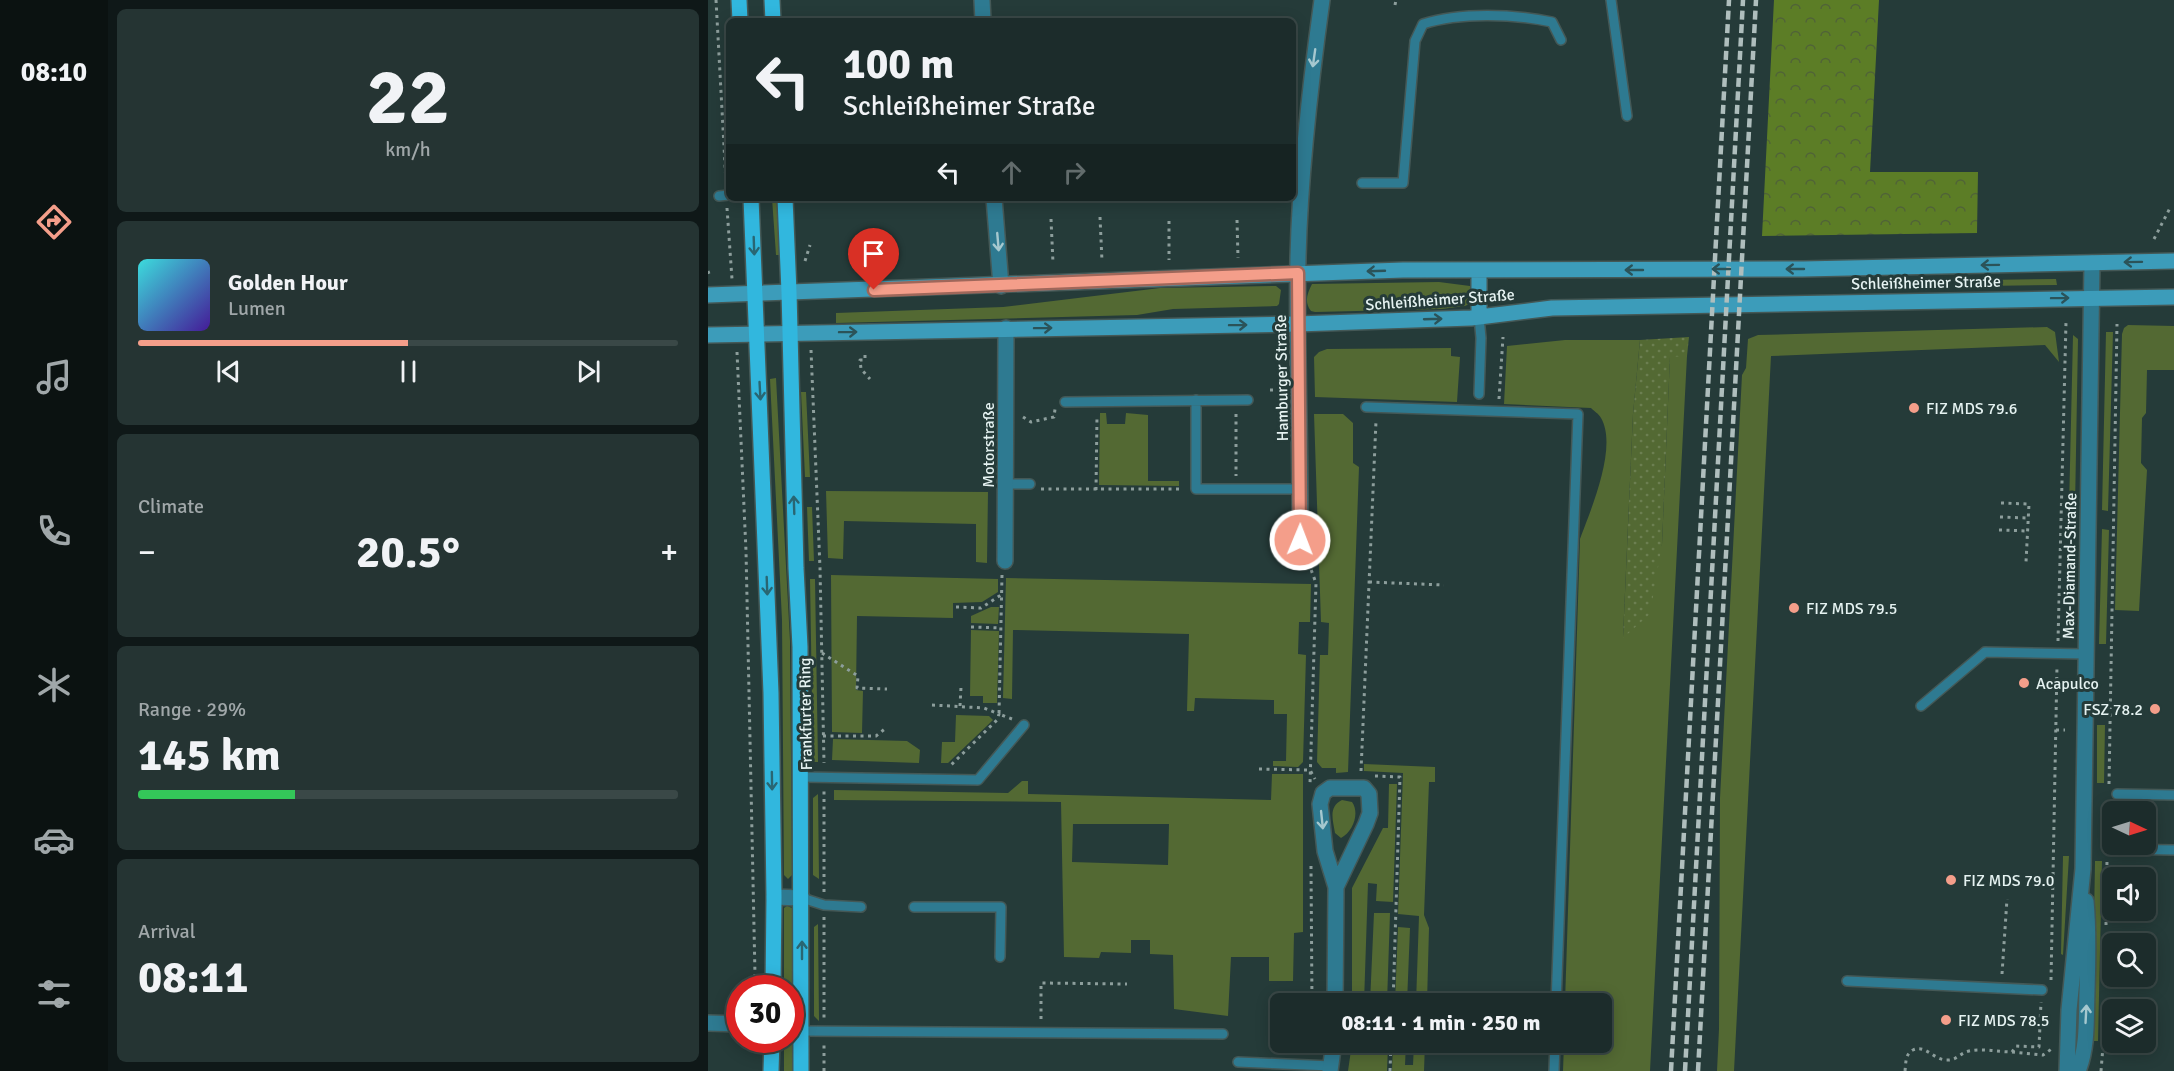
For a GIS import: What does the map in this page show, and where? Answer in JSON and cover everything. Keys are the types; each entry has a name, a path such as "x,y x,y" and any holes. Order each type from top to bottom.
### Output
{"main road":[{"path":"739,0 740,18"},
{"path":"772,0 773,18"},
{"name":"Frankfurter Ring","path":"751,201 771,693 773,975"},
{"name":"Frankfurter Ring","path":"785,201 800,647 802,975"},
{"name":"Schleißheimer Straße","path":"708,295 1001,286 1298,273 1803,269 2174,261"},
{"path":"1479,270 1479,317"},
{"name":"Schleißheimer Straße","path":"708,335 1297,324 1479,317 1552,308 2174,297"},
{"path":"771,1071 772,1053"},
{"name":"Frankfurter Ring","path":"801,1053 801,1071"}],"street":[{"path":"982,0 983,18"},
{"name":"Hamburger Straße","path":"1300,540 1298,273 1306,118 1322,0"},
{"path":"994,201 1001,286"},
{"name":"Max-Diamand-Straße","path":"2078,1071 2083,1060 2084,1047 2088,936 2083,869 2092,263"},
{"name":"Motorstraße","path":"1005,561 1006,328"},
{"path":"1335,993 1336,887 1325,851 1320,804 1316,792 1363,782 1369,794 1370,813 1336,887"},
{"name":"Max-Diamand-Straße","path":"2067,1071 2068,1010 2083,869"},
{"path":"774,897 802,898"},
{"path":"708,1023 726,1024"},
{"path":"1331,1068 1333,1053"}],"lane":[{"path":"1611,0 1628,116"},
{"path":"1362,183 1403,183 1415,41 1423,24 1441,18 1524,16 1552,22 1561,40"},
{"path":"1479,317 1481,338 1479,394"},
{"path":"1196,400 1196,489 1301,489"},
{"path":"1065,402 1248,400"},
{"path":"1366,407 1578,414 1556,993"},
{"path":"1006,484 1030,484"},
{"path":"1921,706 1985,652 2086,654"},
{"path":"802,777 978,780 1024,725"},
{"path":"2117,794 2174,795"},
{"path":"2156,850 2174,850"},
{"path":"802,898 824,905 861,907"},
{"path":"914,907 1001,907 1000,957"},
{"path":"1847,981 2042,990"},
{"path":"804,1031 1223,1034"},
{"path":"1554,1071 1555,1053"},
{"path":"1238,1062 1331,1068"}],"path":[{"path":"716,0 730,266"},
{"path":"2154,238 2171,206"},
{"path":"1100,218 1102,261"},
{"path":"1051,219 1053,263"},
{"path":"1237,220 1238,258"},
{"path":"1169,222 1169,260"},
{"path":"805,261 810,245"},
{"path":"2051,984 2066,322"},
{"path":"2110,801 2107,722 2116,324"},
{"path":"1499,411 1503,338"},
{"path":"865,355 865,360 860,360 861,369 870,379"},
{"name":"Frankfurter Ring","path":"812,357 822,653 824,1071"},
{"path":"738,358 746,551 755,975"},
{"path":"1236,400 1236,489"},
{"path":"1005,412 1023,413 1022,417 1031,422 1054,417 1055,402 1065,402"},
{"path":"1096,490 1097,402"},
{"path":"1377,407 1363,782 1400,777 1393,993"},
{"path":"1030,484 1042,489 1196,489"},
{"path":"2001,503 2029,504 2026,562"},
{"path":"2000,517 2028,518"},
{"path":"1999,530 2028,531"},
{"path":"1300,540 1316,583 1310,770 1316,792"},
{"path":"940,766 951,766 998,720 1001,579 1005,561"},
{"path":"1369,582 1444,585"},
{"path":"956,607 981,608 1001,595"},
{"path":"971,627 1001,628"},
{"path":"822,653 858,676 858,688 872,686 887,689"},
{"path":"2057,684 2066,684"},
{"path":"960,687 960,706"},
{"path":"932,705 984,708 1024,725"},
{"path":"823,736 876,736 886,728"},
{"path":"2056,730 2065,729"},
{"path":"1259,769 1310,770"},
{"path":"1310,770 1316,792"},
{"path":"1311,857 1312,993"},
{"path":"2106,932 2107,861"},
{"path":"2001,988 2007,899"},
{"path":"1041,1032 1041,983 1127,984"},
{"path":"2012,1052 2016,1046 2039,1047 2042,990"},
{"path":"2049,1060 2050,1038"},
{"path":"1905,1071 1906,1057 1916,1049 1925,1049 1935,1057 1946,1060 1958,1059 1968,1051 2024,1053"},
{"path":"1390,1071 1391,1053"},
{"path":"2102,1071 2103,1053"}],"green space":[{"path":"1774,0 1879,0 1870,172 1978,172 1977,233 1762,236"},
{"path":"772,201 777,201 780,255 776,255"},
{"path":"2056,279 2057,285 1985,286 1984,280"},
{"path":"1439,282 1470,286 1471,303 1442,309 1315,312 1311,311 1307,301 1312,284"},
{"path":"1276,286 1281,290 1277,306 1173,309 1137,315 836,323 836,313 1003,307 1160,288"},
{"path":"2128,325 2174,326 2174,370 2147,370 2146,413 2142,418 2141,463 2147,470 2139,611 2115,610 2122,334"},
{"path":"2047,327 2055,332 2059,362 2045,345 1771,356 1734,1071 1717,1071 1720,798 1742,375 1746,368 1748,339 1758,335"},
{"path":"2106,332 2113,332 2108,511 2102,510"},
{"path":"2073,335 2078,339 2075,508 2069,508"},
{"path":"1689,337 1687,356 1670,357 1662,544 1650,614 1623,638 1633,414 1640,340"},
{"path":"1565,340 1640,340 1633,414 1623,637 1662,544 1670,356 1687,356 1650,1071 1563,1071 1564,1053 1612,1053 1612,993 1565,993 1580,539 1596,495 1605,461 1605,430 1600,417 1591,408 1504,404 1507,346"},
{"path":"1451,348 1451,356 1460,357 1457,402 1315,397 1314,357 1327,349"},
{"path":"776,378 790,641 792,875 788,879 784,875 782,620 770,379"},
{"path":"801,392 806,392 810,477 805,477"},
{"path":"1100,413 1106,413 1107,424 1125,424 1126,413 1148,415 1148,481 1179,481 1179,486 1099,485"},
{"path":"1314,414 1343,414 1353,423 1353,463 1359,467 1348,772 1336,773 1336,768 1322,768 1317,762 1320,655 1328,655 1329,623 1321,622"},
{"path":"826,491 988,492 987,563 976,562 976,524 844,521 843,559 828,558"},
{"path":"807,507 812,507 814,561 809,561"},
{"path":"2102,529 2109,530 2106,644 2099,644"},
{"path":"831,575 998,579 998,592 982,602 953,603 953,618 857,616 856,690 863,691 862,733 832,732"},
{"path":"1006,578 1311,584 1310,622 1299,622 1298,654 1306,655 1303,762 1298,767 1273,766 1273,761 1286,761 1287,714 1274,714 1274,700 1195,698 1194,711 1187,711 1189,634 1013,630 1012,699 1003,698"},
{"path":"810,579 815,579 818,762 813,762"},
{"path":"991,607 999,607 998,624 971,623 971,616"},
{"path":"971,630 999,631 997,703 983,703 983,696 970,696"},
{"path":"956,715 989,716 993,720 948,763 941,763 942,742 955,742"},
{"path":"2097,725 2105,725 2104,783 2097,783"},
{"path":"833,739 907,741 920,750 919,763 832,760"},
{"path":"1364,764 1435,767 1435,782 1429,782 1424,915 1429,928 1427,993 1416,993 1419,916 1398,914 1403,773 1364,771"},
{"path":"1272,774 1303,774 1303,932 1294,933 1293,981 1269,981 1269,957 1231,957 1228,1016 1174,1009 1173,955 1150,954 1150,940 1131,940 1131,953 1101,952 1099,958 1064,957 1061,802 834,800 834,790 1008,793 1022,781 1028,781 1028,794 1271,800","holes":["1073,824 1169,824 1168,865 1072,862"]},
{"path":"1389,784 1397,784 1393,902 1376,901 1377,884 1368,883 1364,993 1352,993 1352,888 1383,828 1388,828"},
{"path":"818,794 819,879 813,875 813,798"},
{"path":"1342,800 1352,802 1355,817 1352,827 1341,838 1335,833 1332,814 1335,806"},
{"path":"2063,856 2069,856 2063,955 2061,954"},
{"path":"2095,861 2102,861 2098,1041 2092,1041"},
{"path":"787,906 792,908 792,975 784,975 784,908"},
{"path":"1374,913 1390,913 1387,993 1370,993"},
{"path":"818,924 819,1021 814,1016 814,927"},
{"path":"1398,927 1410,928 1407,993 1395,993"},
{"path":"784,1053 792,1053 792,1071 784,1071"},
{"path":"1351,1053 1388,1053 1387,1071 1348,1071"},
{"path":"1393,1053 1406,1053 1405,1065 1413,1065 1414,1053 1425,1053 1424,1071 1392,1071"}],"railway":[{"path":"1671,1071 1729,0"},
{"path":"1685,1071 1743,0"},
{"path":"1698,1071 1756,0"}],"place":[{"name":"FIZ MDS 79.6","path":"1914,408"},
{"name":"FIZ MDS 79.5","path":"1794,608"},
{"name":"Acapulco","path":"2024,683"},
{"name":"FSZ 78.2","path":"2155,709"},
{"name":"FIZ MDS 79.0","path":"1951,880"},
{"name":"FIZ MDS 78.5","path":"1946,1020"}],"route":[{"path":"874,290 1298,273 1300,540"}]}
